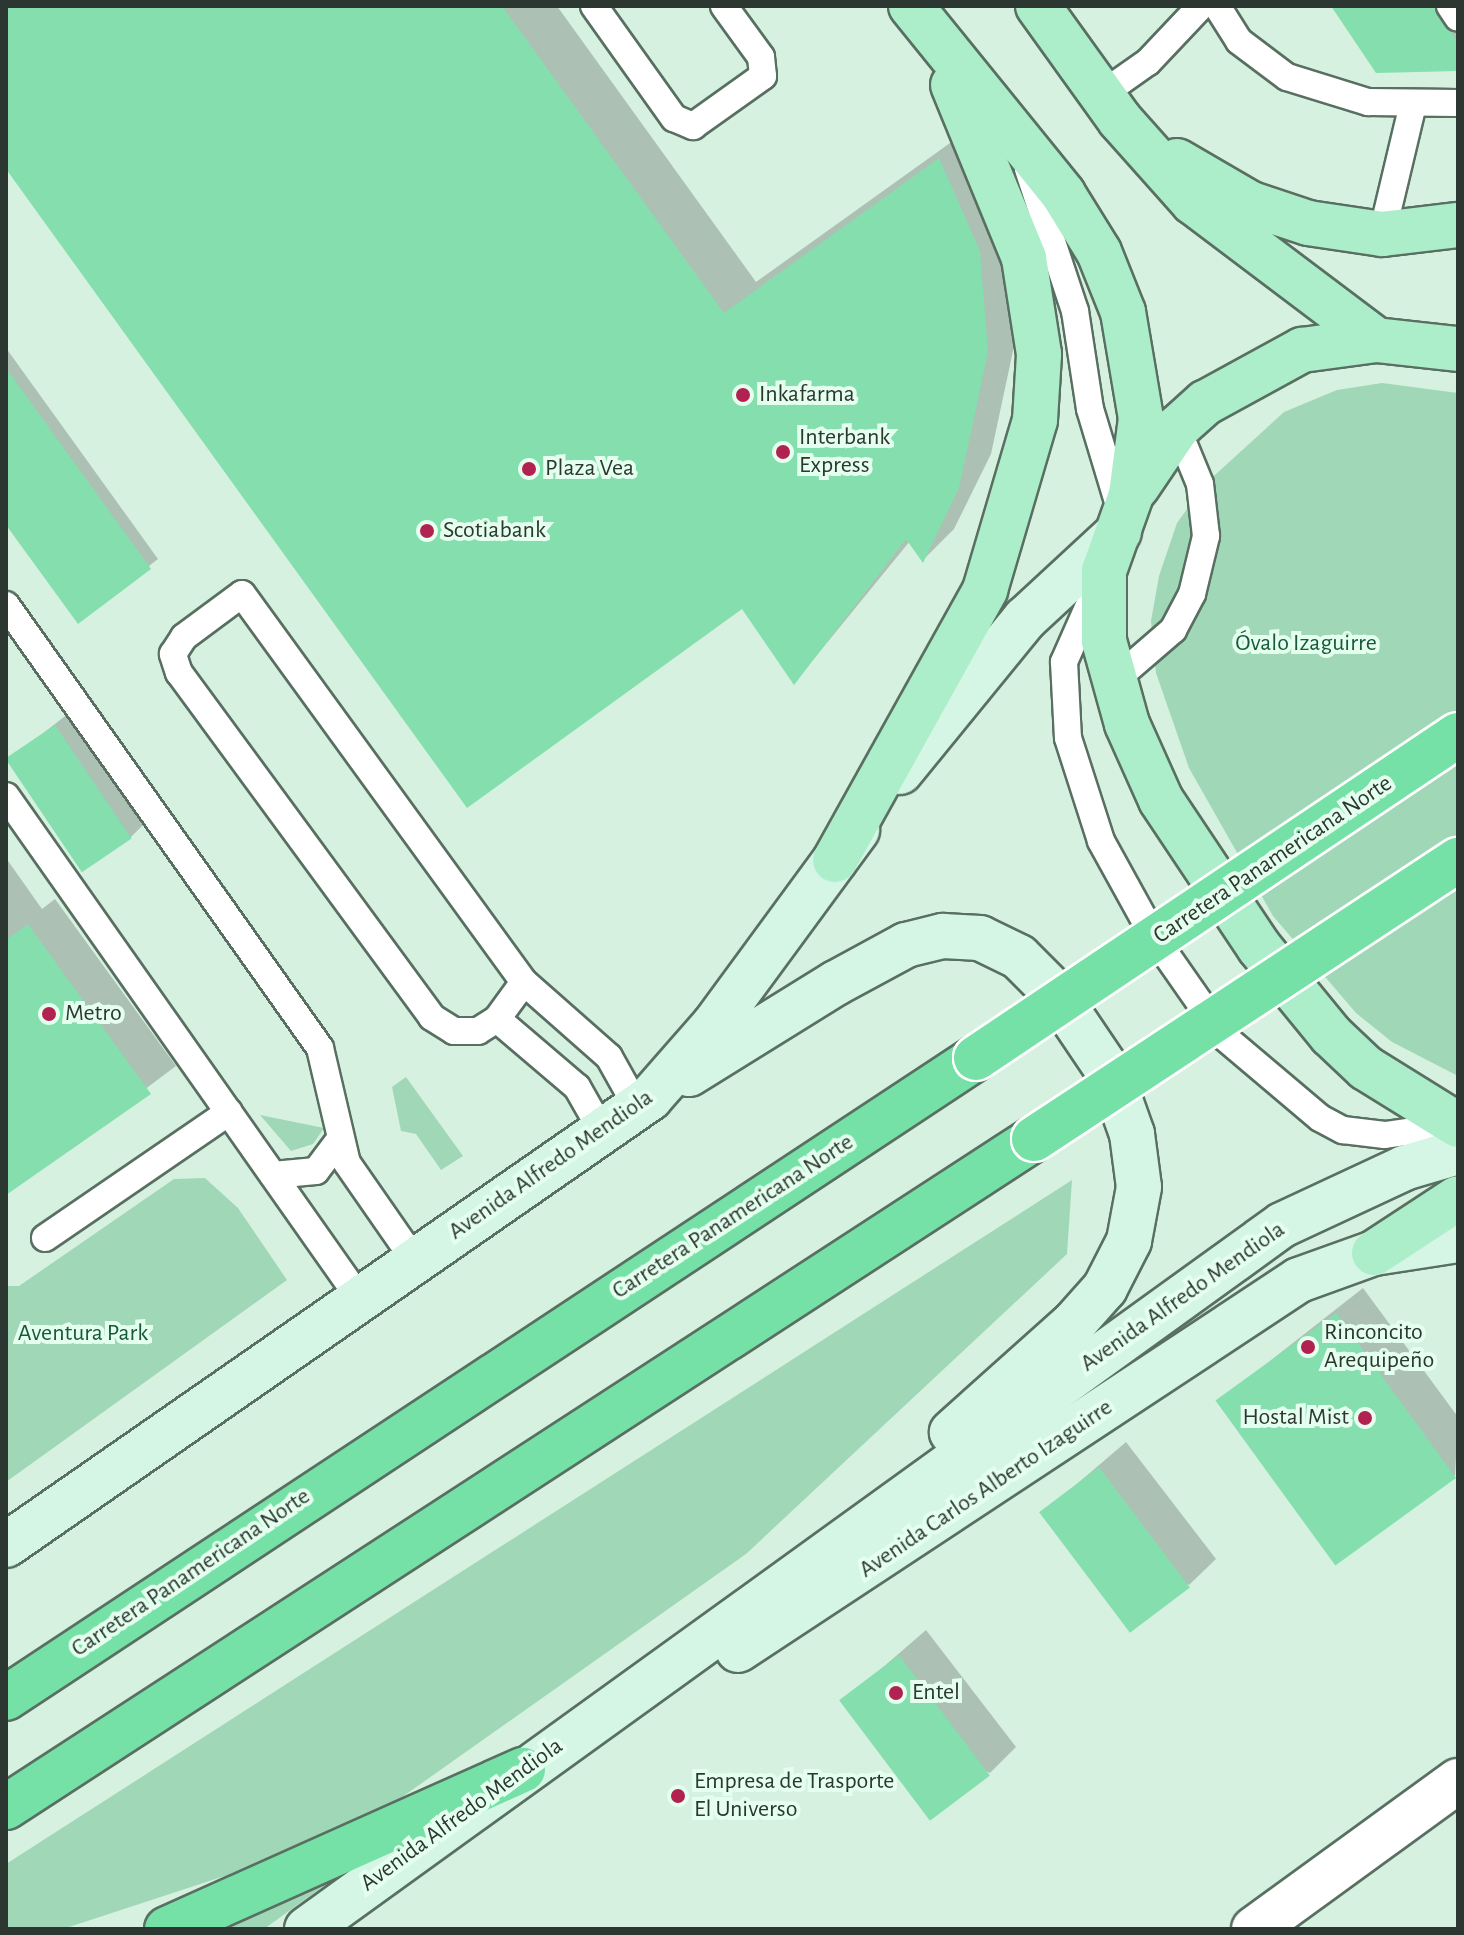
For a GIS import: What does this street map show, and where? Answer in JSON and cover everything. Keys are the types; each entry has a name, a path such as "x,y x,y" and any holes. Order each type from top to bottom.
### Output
{"highway":[{"name":"Carretera Panamericana Norte","path":"6,1698 976,1058 1458,735"},
{"path":"6,1807 1458,860"},
{"path":"167,1929 523,1770"}],"main road":[{"path":"910,6 1011,129 1099,252 1123,312 1141,418 1119,530 1104,641 1115,680 1161,800 1259,947 1366,1068 1457,1134"},
{"path":"835,860 985,590 1028,459 1039,379 1035,306 1011,217 971,120 910,6"},
{"path":"1038,6 1110,107 1239,243 1376,340"},
{"path":"1110,107 1251,204 1308,223 1382,234 1458,225"},
{"path":"1119,530 1177,428 1234,381 1302,350 1376,340 1448,341"},
{"name":"Avenida Alfredo Mendiola","path":"6,1545 630,1112 714,1025 835,860 1025,619 1119,530"},
{"path":"630,1112 906,945 943,936 980,938 1019,957 1057,995 1111,1075 1132,1134 1139,1187 1129,1241 1105,1288 742,1614"},
{"name":"Avenida Alfredo Mendiola","path":"307,1929 523,1770 1282,1225 1404,1168 1457,1134"},
{"path":"1374,1253 1458,1198"},
{"name":"Avenida Carlos Alberto Izaguirre","path":"523,1770 669,1692 837,1589 1299,1280 1374,1253 1458,1240"}],"street":[{"path":"1254,1929 1458,1781"}],"lane":[{"path":"594,6 674,118 693,126 763,76 761,57 724,6"},
{"path":"1110,107 1201,6"},
{"path":"1217,6 1239,41 1287,77 1412,108 1458,103"},
{"path":"1450,6 1458,18"},
{"path":"1382,234 1412,108"},
{"path":"1115,680 1173,630 1192,594 1206,536 1200,484 1177,428"},
{"path":"1119,530 1064,662 1068,738 1101,841 1154,937 1223,1036 1320,1118 1343,1130 1385,1135 1457,1134"},
{"path":"524,982 497,1019 466,1032 432,1017 179,673 173,654 184,637 242,594 524,982 609,1057 630,1112"},
{"path":"6,605 320,1048 339,1141 360,1185 415,1261"},
{"path":"6,796 360,1299"},
{"path":"497,1019 577,1087 630,1112"},
{"path":"45,1238 229,1112"},
{"path":"273,1175 316,1171 339,1141"}],"green space":[{"name":"Óvalo Izaguirre","path":"1382,383 1458,393 1458,1076 1392,1042 1356,1013 1273,916 1189,768 1156,673 1151,621 1159,576 1177,523 1205,484 1284,412 1337,390"},
{"path":"406,1077 463,1156 441,1170 416,1134 401,1131 392,1087"},
{"path":"260,1115 324,1128 313,1144 291,1151"},
{"name":"Aventura Park","path":"205,1178 238,1208 287,1280 6,1482 6,1286 19,1286 174,1179"},
{"path":"1072,1180 1067,1254 746,1554 347,1836 63,1929 6,1929 6,1864"},
{"path":"357,1862 264,1929 195,1929"}],"building":[{"name":"Plaza Vea","path":"6,6 502,6 724,313 939,158 980,251 988,352 959,488 923,563 906,539 794,685 742,609 467,808 6,169"},
{"path":"1331,6 1433,6 1458,42 1458,71 1376,73"},
{"path":"6,368 151,569 78,624 6,525"},
{"path":"55,725 132,839 82,872 6,760"},
{"name":"Metro","path":"28,924 151,1094 6,1195 6,940"},
{"path":"1336,1313 1456,1478 1335,1566 1215,1401"},
{"path":"1099,1467 1190,1588 1130,1633 1039,1512"},
{"path":"899,1655 990,1776 930,1821 839,1700"}],"place":[{"name":"Inkafarma","path":"743,395"},
{"name":"Interbank Express","path":"783,452"},
{"name":"Plaza Vea","path":"529,469"},
{"name":"Scotiabank","path":"427,531"},
{"name":"Metro","path":"49,1014"},
{"name":"Rinconcito Arequipeño","path":"1308,1347"},
{"name":"Hostal Mist","path":"1365,1418"},
{"name":"Entel","path":"896,1693"},
{"name":"Empresa de Trasporte El Universo","path":"678,1796"}]}
